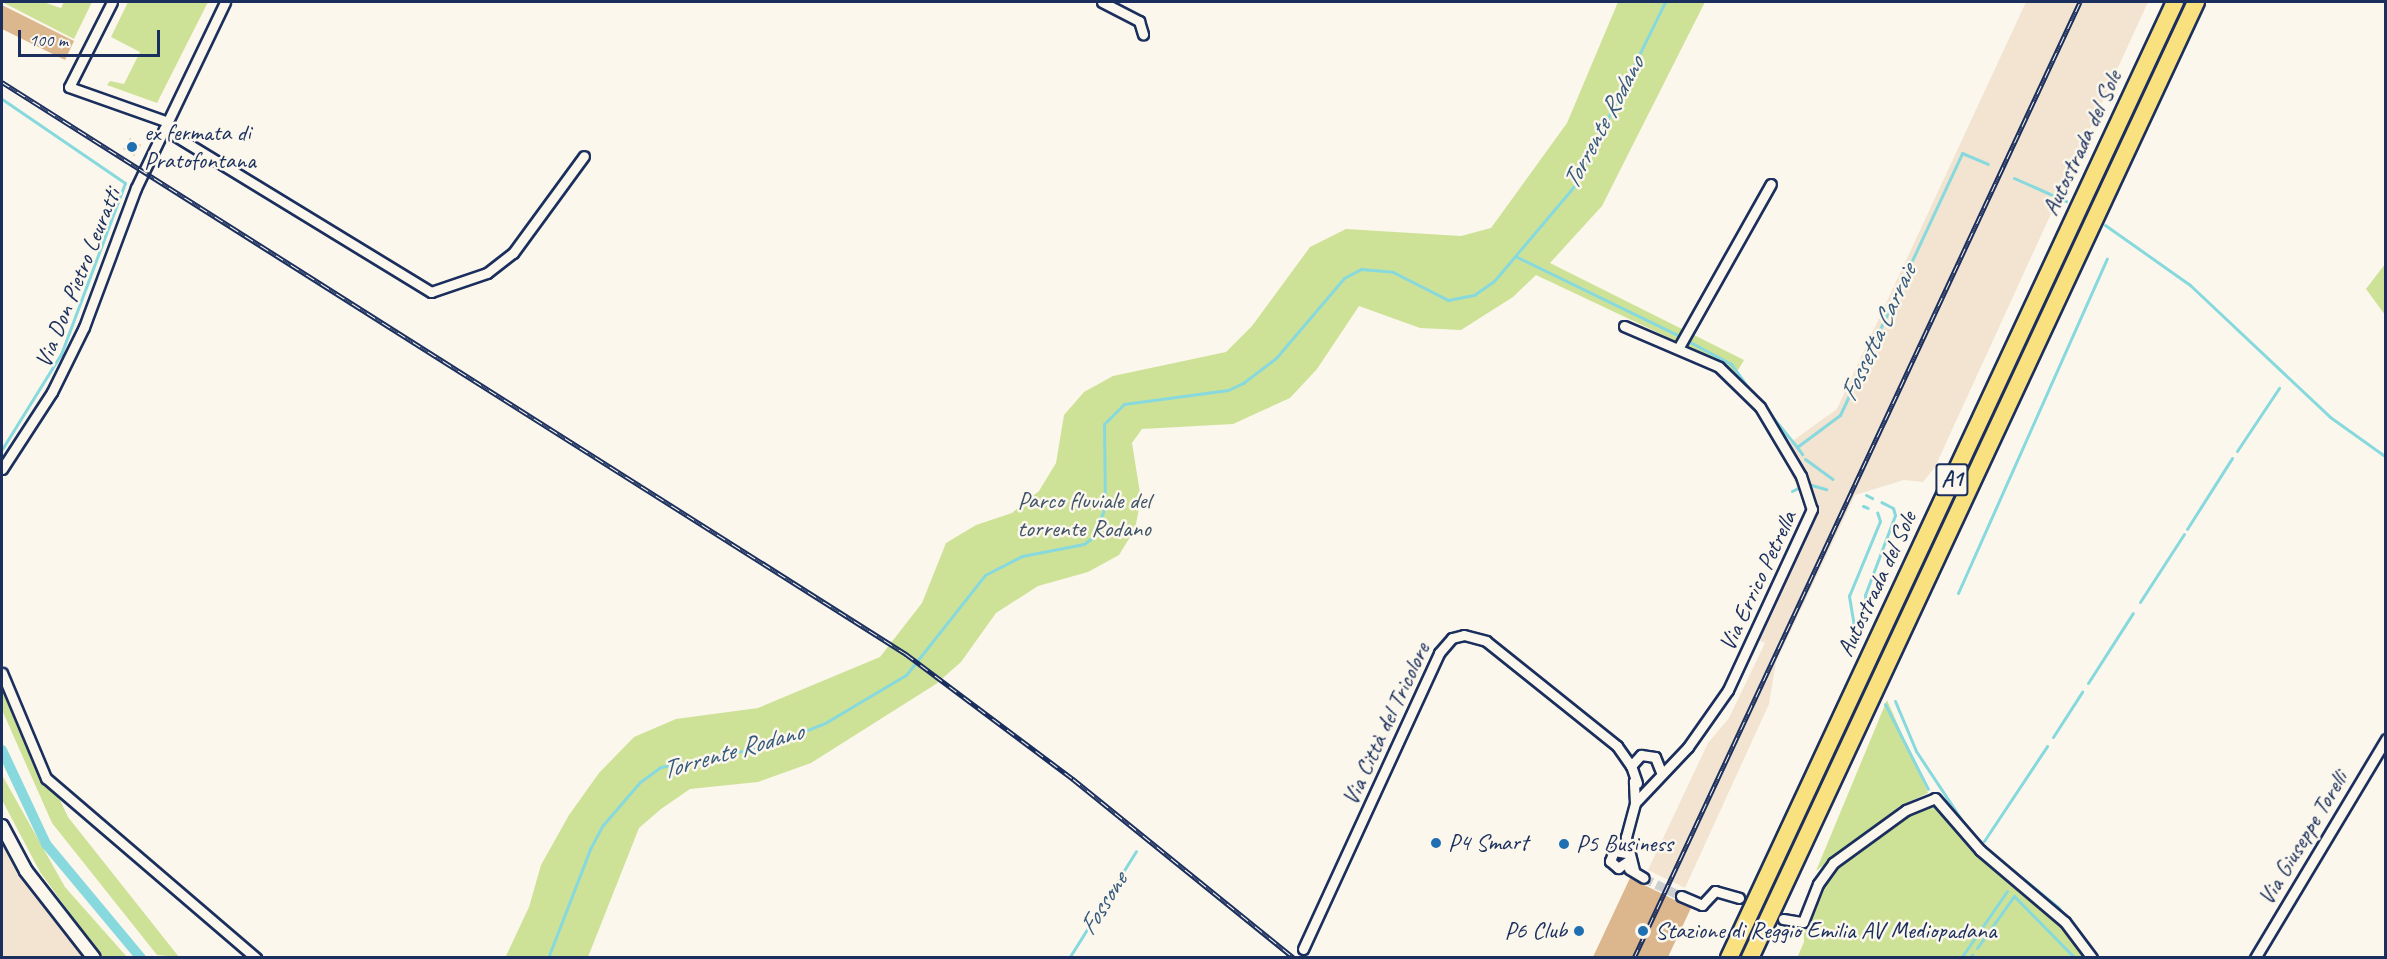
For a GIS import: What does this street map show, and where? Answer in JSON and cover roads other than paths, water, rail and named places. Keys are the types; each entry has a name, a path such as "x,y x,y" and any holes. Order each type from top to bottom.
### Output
{"highway":[{"name":"Autostrada del Sole","path":"1729,957 2175,2"},
{"name":"Autostrada del Sole","path":"1750,957 2196,2"}],"street":[{"path":"112,2 69,87 166,125 431,292 487,273 513,253 584,156"},
{"name":"Via Don Pietro Leuratti","path":"2,470 52,392 84,327 136,188 225,2"},
{"path":"1102,2 1139,21 1143,34"},
{"path":"1679,347 1771,184"},
{"name":"Via Errico Petrella","path":"1624,326 1679,347 1719,367 1760,407 1801,476 1812,509 1731,684 1688,747 1676,756 1662,774"},
{"name":"Via Città del Tricolore","path":"1303,949 1439,652 1452,638 1464,635 1486,641 1617,746"},
{"path":"2,673 46,778 256,957"},
{"name":"Via Giuseppe Torelli","path":"2255,957 2385,739"},
{"path":"1617,746 1641,755 1676,756"},
{"path":"1617,746 1631,766 1634,781 1635,803 1626,837 1626,860"},
{"path":"1631,766 1641,755"},
{"path":"1635,803 1648,786 1662,774 1655,757"},
{"path":"1634,781 1648,786"},
{"path":"1783,919 1803,922 1818,884 1833,863 1906,810 1935,798 1980,850 2065,921 2092,957"},
{"path":"2,826 26,871 94,957"},
{"path":"1626,837 1616,850 1611,863 1626,860"},
{"path":"1616,850 1644,878"},
{"path":"1681,896 1702,905 1715,891 1739,898"}],"waterway":[{"name":"Torrente Rodano","path":"548,958 590,849 603,825 640,782 661,767 767,746 825,723 906,675 985,575 1022,556 1084,544 1093,537 1105,507 1104,424 1124,404 1228,390 1243,383 1276,358 1344,278 1361,269 1393,272 1448,300 1474,295 1494,281 1575,185 1665,2"},
{"path":"2,99 125,183 61,354 2,449"},
{"name":"Fossetta Carraie","path":"1766,409 1797,447 1840,415 1962,153 1988,164"},
{"name":"Fossetta Carraie","path":"2014,178 2066,201"},
{"name":"Fossetta Carraie","path":"2105,225 2190,285 2330,417 2386,457"},
{"name":"Fossetta Carraie","path":"1517,257 1680,336"},
{"path":"1958,593 2107,259"},
{"name":"Fossetta Carraie","path":"1688,341 1731,364 1752,393"},
{"path":"2237,451 2279,388"},
{"path":"1797,447 1802,454"},
{"path":"2187,529 2232,458"},
{"path":"1805,459 1833,479"},
{"path":"1808,484 1826,489"},
{"path":"1792,491 1802,486"},
{"path":"1866,495 1872,498"},
{"path":"1867,612 1865,595 1895,515 1893,508 1881,502"},
{"path":"1863,506 1868,508"},
{"path":"1856,638 1849,596 1880,521 1877,512"},
{"path":"2140,602 2184,534"},
{"path":"2088,683 2133,613"},
{"path":"2053,737 2082,692"},
{"path":"1895,701 1916,751 1967,828"},
{"path":"1885,704 1928,789"},
{"path":"1984,841 2047,746"},
{"path":"2,750 46,844 141,958"},
{"path":"1954,827 2012,884"},
{"name":"Fossone","path":"1069,958 1136,851"},
{"path":"1989,851 2058,907 2097,958"},
{"path":"1961,958 2007,891"},
{"path":"1977,948 2014,896 2075,958"}],"tunnel":[{"path":"1644,878 1681,896"}],"railway":[{"path":"1634,958 2080,2"},
{"path":"2,82 906,654 1073,779 1294,958"}],"place":[{"name":"ex fermata di Pratofontana","path":"132,147"},
{"name":"P4 Smart","path":"1436,843"},
{"name":"P5 Business","path":"1564,844"},
{"name":"P6 Club","path":"1579,931"},
{"name":"Stazione di Reggio Emilia AV Mediopadana","path":"1643,931"}],"park label":[{"name":"Parco fluviale del torrente Rodano","path":"1084,515"}]}
